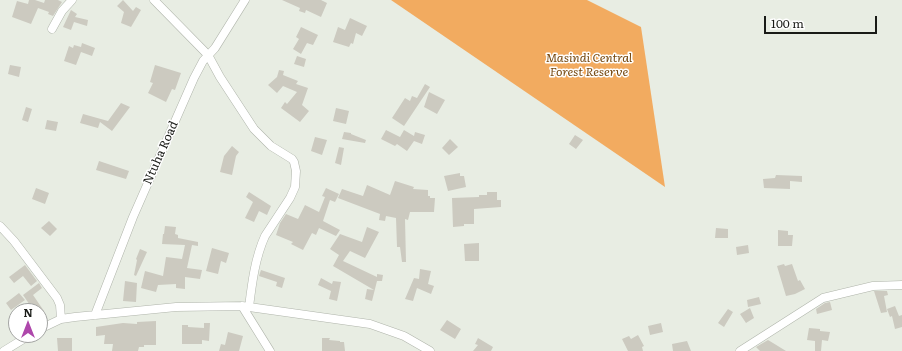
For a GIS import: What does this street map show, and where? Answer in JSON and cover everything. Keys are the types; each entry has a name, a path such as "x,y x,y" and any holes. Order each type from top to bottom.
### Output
{"street":[{"path":"52,29 62,11 72,0"},
{"path":"154,0 208,55 217,72 254,129 271,146 292,159 295,167 296,181 292,194 262,242 246,306 270,351"},
{"name":"Ntuha Road","path":"95,315 133,217 194,78 246,0"},
{"path":"0,226 57,298 60,305 61,319"},
{"path":"740,351 823,298 873,286 902,285"},
{"path":"48,325 61,319 176,307 246,306 370,324 404,336 430,351"},
{"path":"4,351 17,343"}],"green space":[{"name":"Masindi Central Forest Reserve","path":"391,0 587,0 641,27 665,187"}],"building":[{"path":"29,0 44,3 45,0 58,0 62,2 53,16 48,14 49,12 38,8 31,24 12,17 17,1 28,4"},
{"path":"123,0 133,11 136,7 141,10 131,27 121,23 124,12 117,6"},
{"path":"282,0 321,0 327,3 321,17 306,10 305,13 299,11 300,8"},
{"path":"71,10 77,14 75,17 88,20 87,26 74,22 71,30 63,27"},
{"path":"350,18 367,26 362,36 356,33 353,44 351,43 349,47 333,42 338,27 345,30"},
{"path":"301,27 318,35 313,45 307,43 301,54 293,49 299,39 296,37"},
{"path":"82,43 95,48 92,56 81,52 76,65 64,61 69,46 73,48 74,45 81,47"},
{"path":"297,56 306,59 304,67 294,64"},
{"path":"10,65 21,67 19,77 8,74"},
{"path":"155,65 181,73 175,90 172,89 166,102 148,93 153,83 150,82"},
{"path":"279,70 284,71 283,75 298,81 296,84 308,88 302,105 309,111 300,122 281,108 285,102 287,104 297,92 283,86 277,93 268,85 277,77"},
{"path":"425,84 430,87 404,126 392,118 405,98 410,101 412,96 417,98"},
{"path":"429,92 445,100 437,114 424,107"},
{"path":"121,103 130,107 112,131 100,122 98,128 80,123 83,114 108,121"},
{"path":"26,107 32,109 28,122 22,120"},
{"path":"336,108 349,111 346,124 333,121"},
{"path":"47,120 58,122 56,131 45,129"},
{"path":"386,130 400,137 404,130 414,136 415,132 425,135 422,144 414,141 407,151 397,144 395,146 381,139"},
{"path":"344,132 351,133 366,140 365,143 342,139"},
{"path":"575,135 583,140 576,149 569,144"},
{"path":"315,137 327,140 322,155 311,151"},
{"path":"450,139 458,147 449,155 442,148"},
{"path":"232,146 239,152 236,156 232,175 220,172 224,156"},
{"path":"339,147 344,148 341,165 335,163"},
{"path":"99,161 129,171 126,179 96,170"},
{"path":"460,173 460,176 464,176 466,187 448,191 444,176"},
{"path":"776,175 802,176 802,182 790,181 790,189 764,188 763,179 775,178"},
{"path":"395,181 414,187 413,189 428,190 428,196 430,196 430,198 435,198 434,212 410,212 408,220 405,219 406,262 402,262 400,247 397,247 396,218 386,216 385,221 379,220 380,214 338,198 342,189 363,196 367,185 390,195"},
{"path":"36,188 49,193 45,204 32,199"},
{"path":"326,188 339,194 335,202 330,200 323,221 340,230 336,236 319,228 316,235 312,233 303,250 291,244 293,242 276,235 280,223 286,214 298,219 305,205 319,212 325,197 322,196"},
{"path":"249,192 271,206 267,215 259,211 254,222 245,218 253,202 246,197"},
{"path":"487,192 497,192 497,200 501,200 501,207 474,209 474,224 464,224 464,226 453,227 452,198 479,197 479,195 487,195"},
{"path":"49,221 57,229 50,236 41,228"},
{"path":"165,226 176,227 175,234 178,235 178,238 198,242 198,246 192,245 187,268 202,270 200,279 185,277 185,289 176,288 176,284 158,285 156,292 141,288 145,271 163,276 166,257 182,259 185,245 162,244"},
{"path":"367,227 379,232 365,258 350,251 343,261 377,277 377,274 383,275 382,281 377,281 372,301 365,299 367,289 374,290 333,266 339,255 330,249 340,234 362,242"},
{"path":"716,228 728,229 728,238 715,238"},
{"path":"778,230 788,231 788,235 793,235 792,246 778,246"},
{"path":"479,243 479,261 465,261 464,244"},
{"path":"748,245 749,253 737,255 736,247"},
{"path":"212,248 229,253 226,263 221,261 218,274 206,271"},
{"path":"140,249 147,252 136,276 134,275 136,259"},
{"path":"784,264 785,266 792,264 798,281 800,280 805,289 795,294 786,296 777,266"},
{"path":"25,265 37,281 31,286 23,276 14,283 9,277"},
{"path":"420,269 431,271 428,284 434,286 431,294 417,288 413,301 405,299 414,278 419,279"},
{"path":"261,270 285,278 282,288 276,286 277,282 259,276"},
{"path":"321,278 332,284 333,281 341,282 337,301 329,299 331,291 318,285"},
{"path":"125,281 137,283 136,302 123,301"},
{"path":"39,283 42,288 33,295 38,303 28,303 23,295"},
{"path":"874,291 887,291 888,295 884,296 887,312 881,313"},
{"path":"19,293 25,300 21,303 8,303 8,306 6,303"},
{"path":"759,297 761,304 748,307 747,300"},
{"path":"830,302 832,310 817,314 816,309 825,303"},
{"path":"895,306 899,316 902,315 902,327 895,329 892,316 890,317 887,309"},
{"path":"750,308 754,318 746,323 740,314"},
{"path":"728,309 733,312 724,327 718,323"},
{"path":"447,320 461,329 455,339 440,330"},
{"path":"156,321 156,345 144,345 144,347 139,347 138,351 112,351 113,344 104,344 105,335 96,336 96,327 123,323 137,324 137,322"},
{"path":"204,323 210,323 209,341 202,340 202,344 182,344 182,325 204,328"},
{"path":"661,323 663,332 650,335 648,326"},
{"path":"809,328 830,332 828,341 822,340 821,351 815,351 815,341 807,340"},
{"path":"228,332 243,336 239,351 219,351 221,344 225,345"},
{"path":"638,335 644,346 642,347 643,351 628,351 622,339 629,336 631,339"},
{"path":"57,338 72,338 72,351 58,351"},
{"path":"322,338 330,338 329,340 344,342 345,351 322,351"},
{"path":"478,338 493,347 491,351 473,351 478,345 475,344"},
{"path":"768,340 786,351 760,351 756,347"},
{"path":"687,341 691,351 673,351 672,344"}]}
